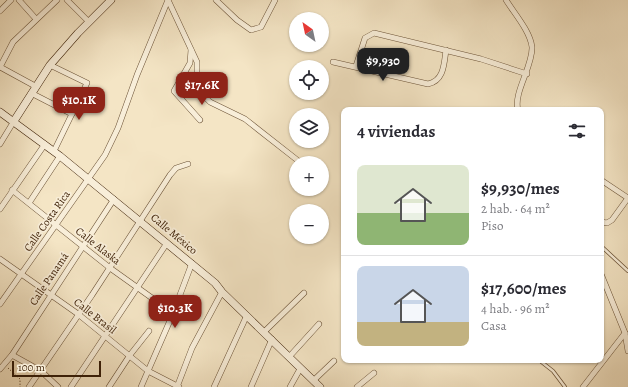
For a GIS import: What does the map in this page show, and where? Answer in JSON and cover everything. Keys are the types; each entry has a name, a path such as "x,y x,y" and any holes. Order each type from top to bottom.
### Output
{"street":[{"path":"0,11 10,0"},
{"path":"19,0 36,19"},
{"path":"35,86 0,67 14,42 57,0"},
{"path":"67,0 89,22"},
{"path":"0,144 35,86 50,65 111,0"},
{"path":"168,0 197,62 197,81 202,94 210,102 245,119 292,156"},
{"name":"Calle Costa Rica","path":"0,304 105,155 118,128 137,75 168,0"},
{"path":"216,0 237,20 252,30 261,27 275,0"},
{"path":"506,0 530,41 532,48 527,74 516,103 517,107"},
{"path":"356,66 365,38 374,33 446,50 527,74"},
{"path":"191,49 190,63 174,91 200,120"},
{"path":"333,62 356,66 428,84 434,83 442,75 446,50"},
{"path":"29,203 41,185 57,154 72,114 87,83 50,65"},
{"path":"31,93 72,114"},
{"name":"Calle México","path":"0,112 45,144 141,220 166,243 192,263 215,283 222,292 320,387"},
{"path":"0,208 45,144"},
{"path":"29,387 110,268 173,170 188,164"},
{"path":"604,182 628,198 612,220 608,223 604,222"},
{"name":"Calle Alaska","path":"12,190 110,268 159,303 172,316"},
{"name":"Calle Panamá","path":"0,369 12,354 50,294 114,199"},
{"path":"71,387 166,243"},
{"name":"Calle Brasil","path":"0,259 78,314 148,371 178,387"},
{"path":"141,387 172,316 192,263"},
{"path":"604,281 625,333 628,351"},
{"path":"178,387 192,348 222,292"},
{"path":"264,332 304,293"},
{"path":"214,387 247,316"},
{"path":"289,357 320,324"},
{"path":"110,387 130,355 149,331"},
{"path":"604,360 625,333"},
{"path":"251,387 272,339"},
{"path":"12,354 41,371 58,387"},
{"path":"313,381 334,361"},
{"path":"583,387 602,363"},
{"path":"290,387 300,369"},
{"path":"356,387 374,373"}],"lane":[{"path":"604,249 628,271"},
{"path":"542,363 553,372 565,387"}],"path":[{"path":"4,365 20,379 20,387"}]}
